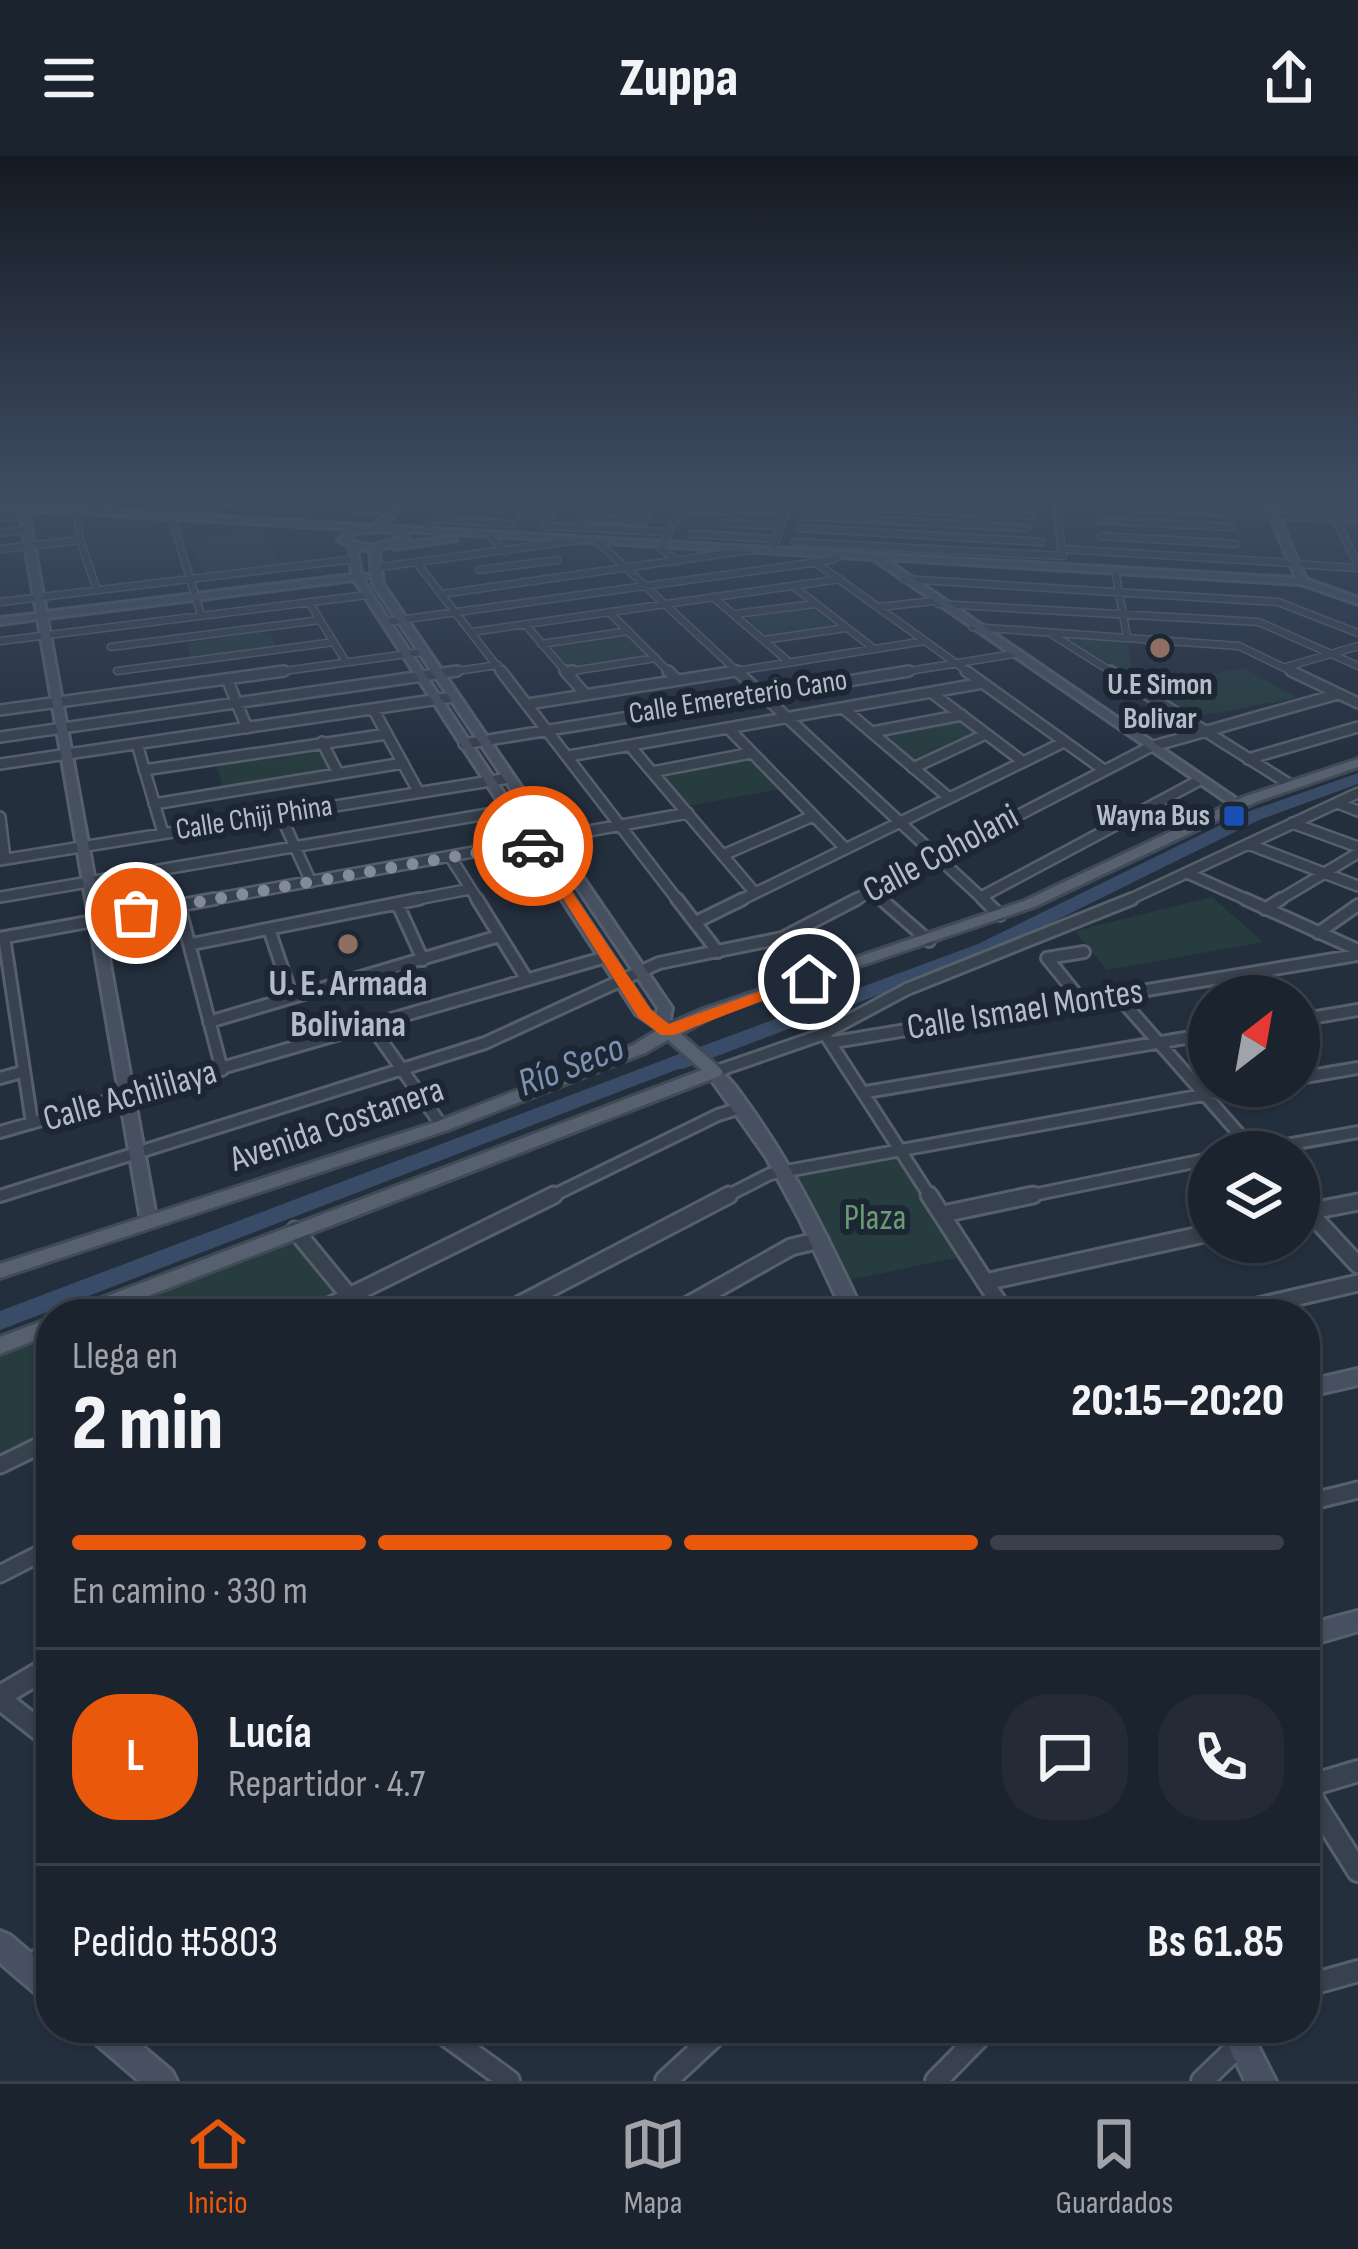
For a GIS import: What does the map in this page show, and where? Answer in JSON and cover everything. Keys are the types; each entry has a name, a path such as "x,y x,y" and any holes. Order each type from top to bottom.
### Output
{"main road":[{"name":"Avenida Costanera","path":"0,1271 442,1126 639,1049 665,1027 1000,915 1093,877 1238,805 1358,764"},
{"path":"119,1299 701,1061 665,1027"},
{"path":"0,1346 36,1332"}],"street":[{"path":"36,587 148,1222"},
{"path":"0,602 123,587"},
{"path":"189,587 200,615"},
{"path":"0,621 276,587"},
{"path":"362,587 644,1014 665,1027"},
{"path":"382,587 665,1008 665,1027"},
{"path":"436,587 718,952"},
{"path":"442,594 495,587"},
{"path":"385,622 639,587"},
{"path":"646,587 1000,915"},
{"path":"472,632 787,587"},
{"path":"794,587 874,648"},
{"path":"851,587 1104,770"},
{"path":"914,587 1238,805"},
{"path":"1032,587 1289,603 1358,633"},
{"path":"1117,587 1127,638"},
{"path":"1318,587 1358,601"},
{"path":"0,641 367,595"},
{"path":"713,597 788,662"},
{"path":"309,602 346,662"},
{"path":"879,608 936,602 1265,623 1358,666"},
{"path":"735,614 815,604"},
{"path":"609,612 677,680"},
{"path":"111,647 320,620"},
{"path":"525,624 586,694"},
{"path":"972,626 1233,645 1358,703"},
{"path":"106,627 122,693"},
{"path":"262,628 272,650"},
{"path":"764,640 847,628"},
{"path":"542,644 629,632"},
{"path":"1046,632 1289,784"},
{"path":"172,639 178,663"},
{"path":"528,704 925,641"},
{"path":"117,671 334,642"},
{"path":"1286,667 1358,646"},
{"path":"0,710 422,652"},
{"name":"Calle Emereterio Cano","path":"464,744 1013,654"},
{"path":"566,671 656,658"},
{"path":"0,737 498,665"},
{"path":"227,679 248,728"},
{"path":"569,756 983,683"},
{"path":"932,693 1022,761"},
{"name":"Calle Coholani","path":"0,1196 401,1073 510,1034 640,970 782,938 1150,747 1338,694"},
{"path":"0,764 453,697"},
{"path":"843,708 948,797"},
{"path":"373,709 418,791"},
{"path":"872,733 962,716"},
{"path":"1248,759 1358,727"},
{"path":"728,728 843,846"},
{"path":"144,770 387,734"},
{"path":"913,768 986,734"},
{"path":"322,742 338,773"},
{"path":"697,922 843,846 1064,742"},
{"path":"136,744 163,833"},
{"path":"630,746 755,892"},
{"path":"652,772 751,753"},
{"path":"154,803 403,764"},
{"name":"Calle Chiji Phina","path":"2,859 509,778"},
{"path":"981,897 1198,781"},
{"path":"701,1061 827,1038 908,989 1187,873 1358,793"},
{"path":"1338,803 1358,811"},
{"path":"0,897 528,807"},
{"path":"32,1123 2,937 688,813"},
{"path":"280,814 311,882"},
{"path":"723,855 813,816"},
{"path":"0,817 2,859"},
{"path":"1292,823 1358,850"},
{"path":"1248,844 1358,886"},
{"path":"1265,909 1327,874 1358,850"},
{"path":"451,859 526,978"},
{"path":"1187,873 1358,953"},
{"path":"563,891 584,888"},
{"path":"191,944 470,889"},
{"path":"872,890 929,941"},
{"path":"179,905 222,1070"},
{"path":"398,905 423,960"},
{"path":"1318,932 1358,905"},
{"path":"269,928 292,997"},
{"path":"209,1022 500,936"},
{"path":"1082,1001 1047,958 1084,952"},
{"name":"Calle Ismael Montes","path":"827,1038 1082,1001 1358,953"},
{"name":"Calle Achililaya","path":"0,1132 606,957"},
{"path":"1118,995 1188,1075"},
{"path":"1320,1016 1358,1010"},
{"path":"372,1027 442,1126"},
{"path":"866,1092 1188,1037"},
{"path":"827,1038 997,1299"},
{"path":"701,1061 745,1107 820,1240 847,1299"},
{"path":"1320,1075 1358,1069"},
{"path":"0,1078 22,1072"},
{"path":"529,1299 761,1177 1188,1097"},
{"path":"346,1299 718,1115 745,1107"},
{"path":"1215,1107 1235,1131"},
{"path":"1320,1139 1358,1132"},
{"path":"943,1214 1188,1163"},
{"path":"1320,1207 1358,1202"},
{"path":"1320,1227 1358,1265"},
{"path":"296,1230 350,1297"},
{"path":"986,1282 1188,1238"},
{"path":"699,1299 791,1247 820,1240"},
{"path":"1287,1299 1358,1282"},
{"path":"1320,1386 1358,1377"},
{"path":"0,1465 36,1447"},
{"path":"1320,1499 1358,1490"},
{"path":"0,1574 36,1556"},
{"path":"1320,1632 1358,1621"},
{"path":"36,1675 0,1698 36,1727"},
{"path":"1320,1782 1358,1771"},
{"path":"1320,1811 1358,1871"},
{"path":"0,1945 36,1959"},
{"path":"1320,1981 1358,1971"},
{"path":"117,2043 162,2081"},
{"path":"463,2043 509,2081"},
{"path":"666,2081 707,2043"},
{"path":"936,2081 973,2043"},
{"path":"1202,2081 1236,2043"},
{"path":"1242,2043 1261,2081"}],"green space":[{"path":"811,607 836,627 770,638 746,617"},
{"path":"270,633 276,647 198,659 191,658 187,643"},
{"path":"628,633 653,657 570,669 549,645"},
{"path":"1063,637 1128,641 1133,680 1130,680"},
{"path":"1244,668 1297,698 1193,717 1144,686"},
{"path":"961,718 981,733 916,763 879,734"},
{"path":"320,745 334,772 225,791 215,762"},
{"path":"746,755 780,789 688,806 658,771"},
{"path":"1212,897 1263,942 1107,970 1075,931"},
{"name":"Plaza","path":"894,1154 960,1257 848,1280 792,1174"},
{"path":"290,1239 334,1295 326,1299 139,1299"},
{"path":"36,1340 36,1439 0,1456 0,1355"}],"water":[{"name":"Río Seco","path":"682,1053 694,1063 81,1299 36,1299 36,1316 0,1330 0,1311"}],"waterway":[{"name":"Río Seco","path":"675,1064 985,948 1253,816 1358,778"}],"way so far":[{"path":"136,913 533,846"}],"place":[{"name":"U.E Simon Bolivar","path":"1160,648"},
{"name":"Wayna Bus","path":"1234,816"},
{"name":"U. E. Armada Boliviana","path":"348,944"}],"route":[{"path":"533,846 644,1014 668,1031 709,1012 809,979"}]}
